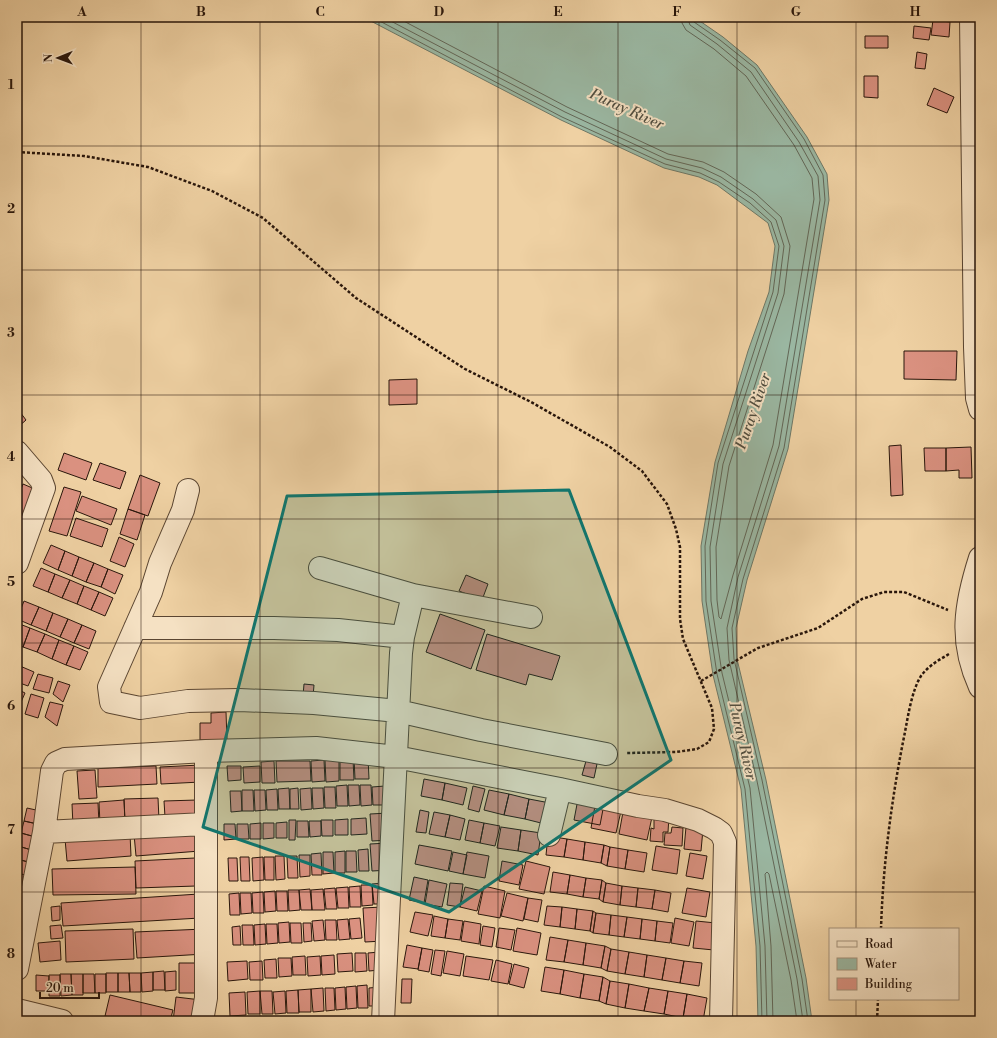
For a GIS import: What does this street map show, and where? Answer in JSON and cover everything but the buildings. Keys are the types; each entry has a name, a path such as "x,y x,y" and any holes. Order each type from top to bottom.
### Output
{"street":[{"path":"971,17 975,339 977,398 980,409"},
{"path":"17,452 41,480 44,488 17,563"},
{"path":"188,490 183,510 160,563 151,592 109,687 111,702 140,708 188,701 239,700 314,703 398,711 481,730 606,754"},
{"path":"980,558 971,585 965,618 967,649 980,687"},
{"path":"320,568 413,595 531,617"},
{"path":"382,1021 403,637 413,595"},
{"path":"135,628 274,628 338,630 403,637"},
{"path":"17,969 44,832 52,770 56,764 65,759 206,751 316,748 396,757 560,788 638,806 665,810 698,820 714,828 721,834 725,842 721,1021"},
{"path":"202,1021 206,998 206,751"},
{"path":"549,835 560,788"},
{"path":"44,832 205,824"},
{"path":"17,1010 62,1021"}],"path":[{"path":"17,152 84,156 148,167 212,191 263,218 356,298 465,369 531,402 610,447 642,471 668,504 676,529 680,547 680,619 682,639 702,681 712,708 714,729 709,742 697,750 606,754"},
{"path":"702,681 758,648 818,628 862,600 884,592 904,592 965,618"},
{"path":"881,928 882,897 898,766 910,708 920,677 933,663 950,654 967,649"},
{"path":"877,1021 878,1000"}],"highlighted area":[{"path":"569,490 671,760 449,912 203,827 287,496"}],"water":[{"name":"Puray River","path":"363,17 694,17 723,37 757,65 807,137 827,174 829,200 788,449 747,580 736,628 737,659 766,780 806,978 812,1021 758,1021 756,946 741,789 713,675 702,601 701,546 715,462 748,351 769,292 775,246 768,223 717,185 699,177 664,168 561,120"}]}
